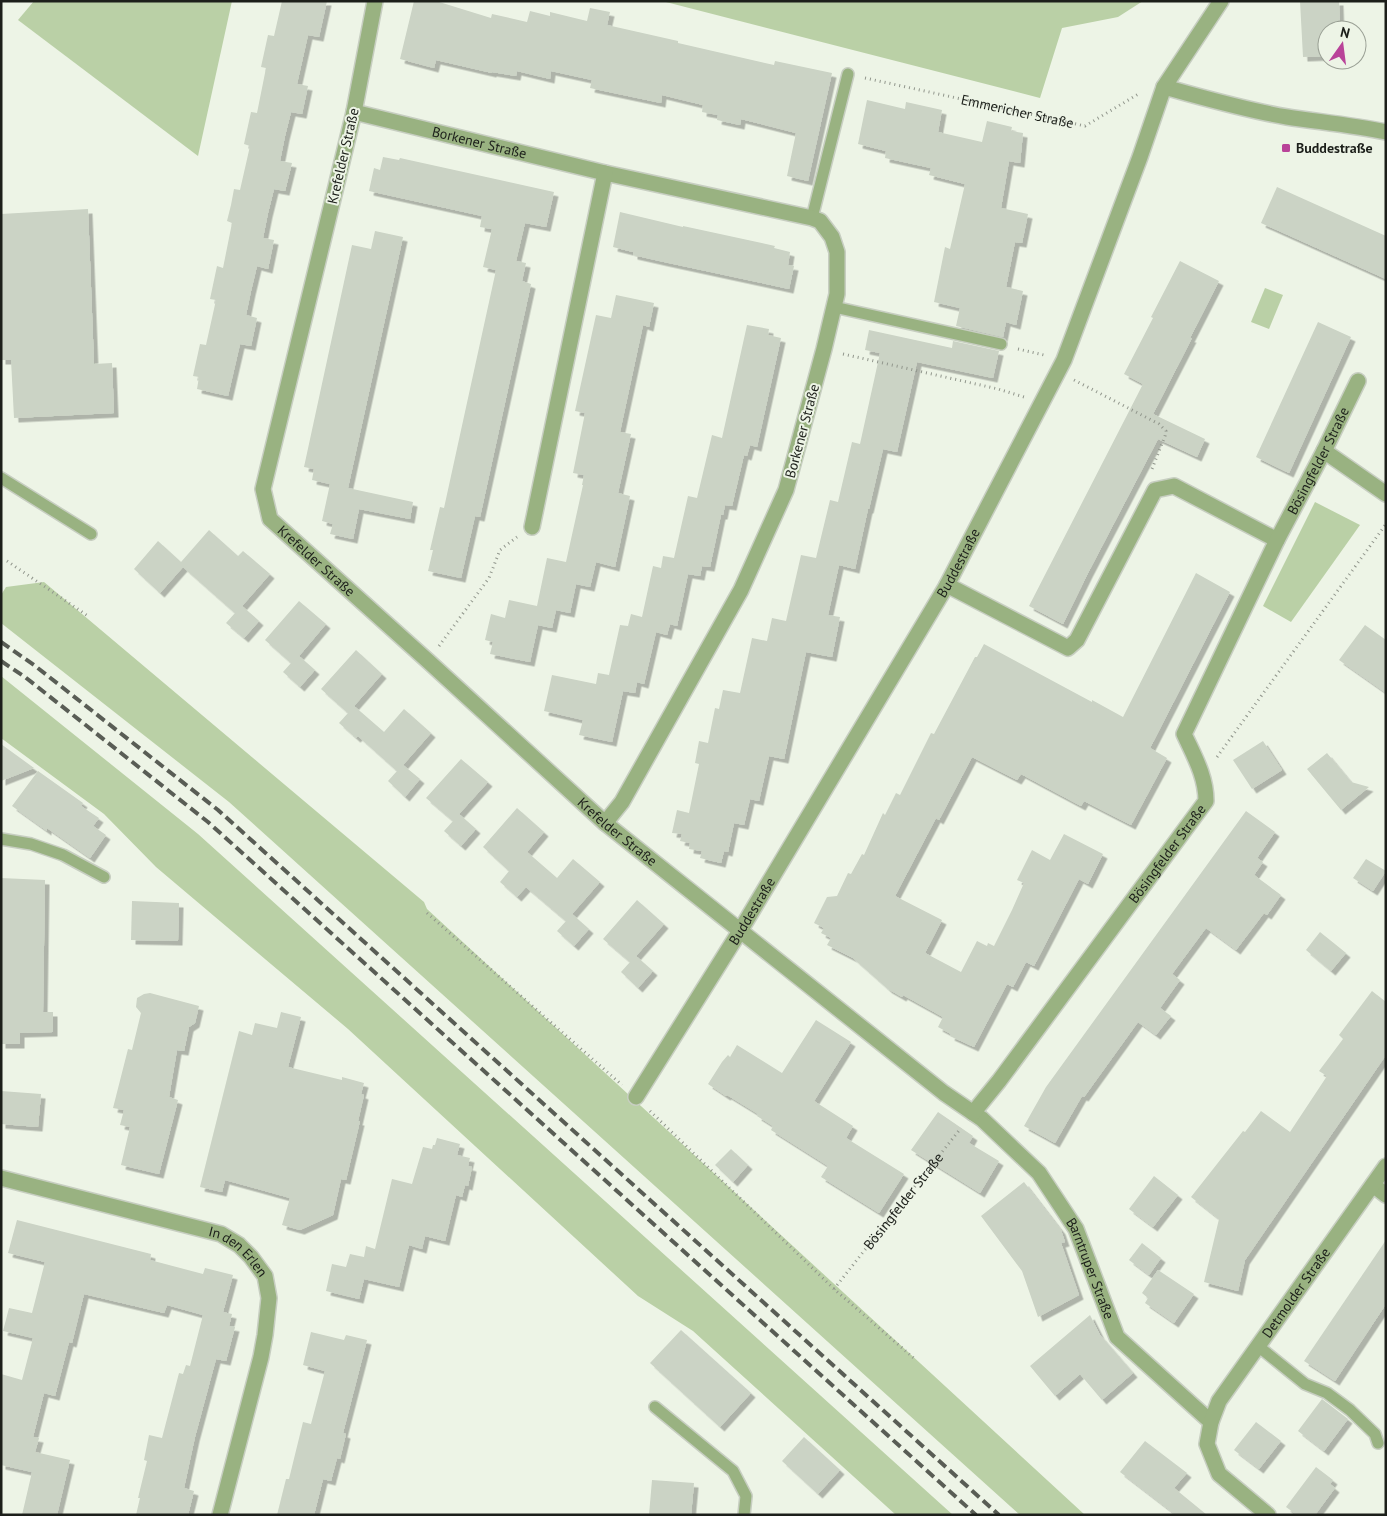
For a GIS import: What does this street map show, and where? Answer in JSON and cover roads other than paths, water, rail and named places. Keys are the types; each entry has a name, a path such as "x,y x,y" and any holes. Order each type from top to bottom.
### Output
{"street":[{"name":"Krefelder Straße","path":"375,1 354,112 263,489 270,519 428,660 605,823 740,931"},
{"name":"Buddestraße","path":"636,1097 740,931 947,585 1061,366 1140,157 1164,87 1222,1"},
{"path":"1164,87 1237,107 1386,132"},
{"name":"Borkener Straße","path":"354,112 605,172 812,218 820,221 832,237 837,252 837,294 786,490 741,590 622,802 605,823"},
{"path":"532,528 605,172"},
{"name":"Bösingfelder Straße","path":"973,1113 1005,1073 1206,801 1203,776 1184,734 1277,540 1358,381"},
{"path":"1324,451 1386,494"},
{"path":"947,585 1068,648 1077,640 1155,490 1174,486 1277,540"},
{"path":"740,931 944,1093 973,1113"},
{"name":"Barntruper Straße","path":"973,1113 1039,1173 1076,1229 1117,1337 1211,1422"},
{"name":"Detmolder Straße","path":"1268,1515 1219,1474 1207,1444 1211,1422 1219,1401 1386,1166"},
{"name":"In den Erlen","path":"1,1178 222,1234 239,1244 265,1276 269,1298 265,1335 220,1515"},
{"path":"1373,1185 1386,1195"}],"lane":[{"path":"812,218 848,74"},
{"path":"834,307 1001,344"},
{"path":"1,478 92,534"},
{"path":"1,839 30,844 63,855 104,877"},
{"path":"1258,1346 1305,1384 1327,1393 1350,1410 1375,1434 1378,1443"},
{"path":"655,1407 733,1471 746,1496 744,1515"}],"railway":[{"path":"1,642 34,665 218,810 999,1515"},
{"path":"1,661 25,677 208,822 976,1515"}],"place":[{"name":"Buddestraße","path":"1286,148"}]}
